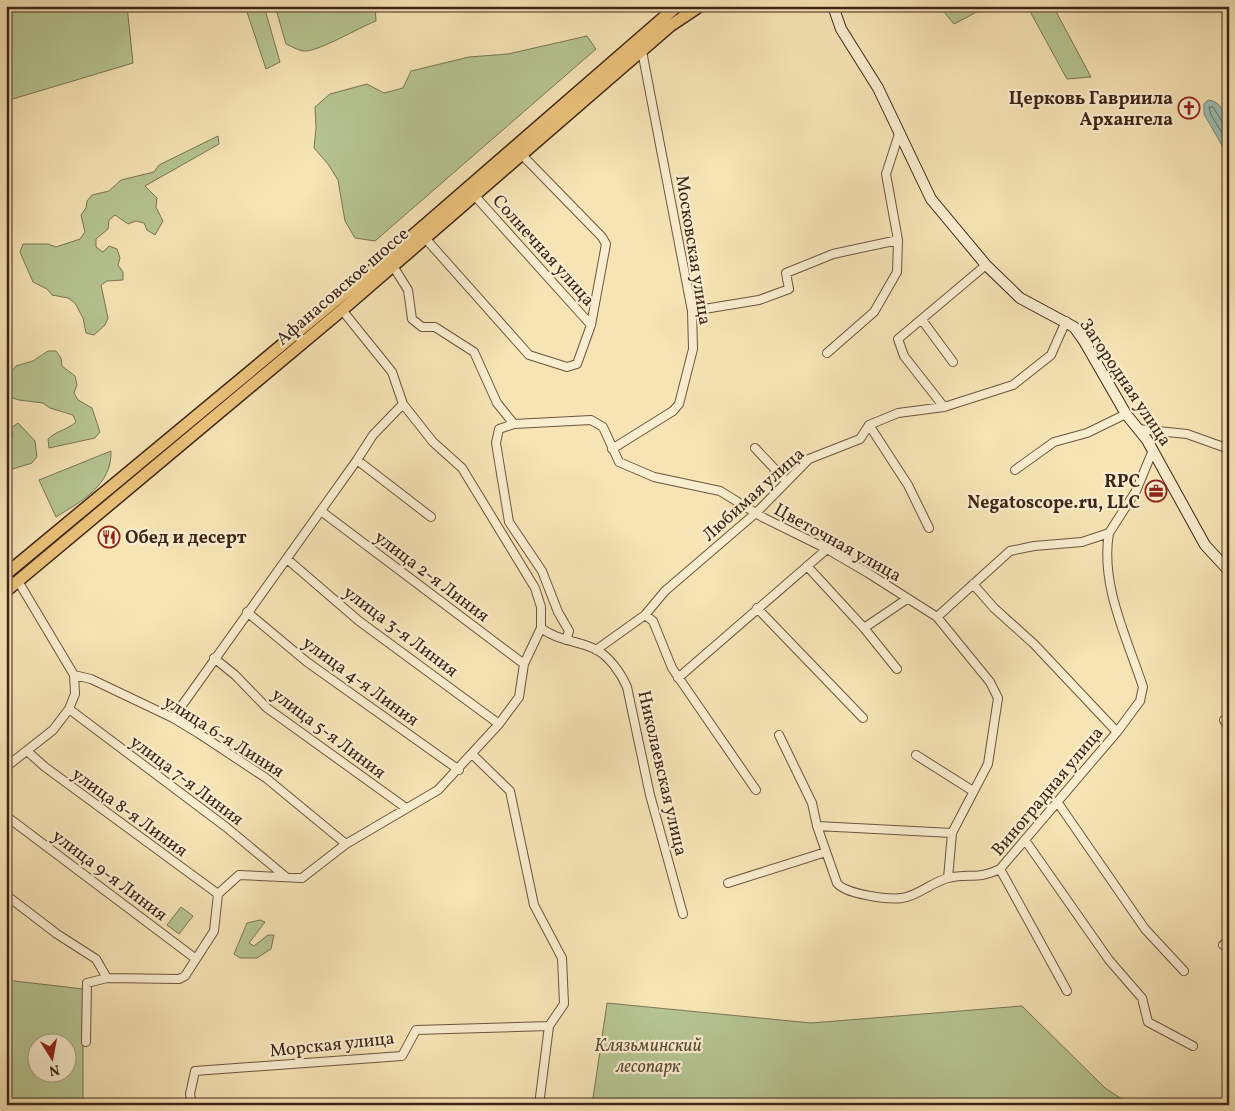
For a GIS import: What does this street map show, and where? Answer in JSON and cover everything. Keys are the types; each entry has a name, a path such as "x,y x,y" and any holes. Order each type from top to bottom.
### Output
{"main road":[{"name":"Афанасовское шоссе","path":"6,574 380,263 677,6"},
{"name":"Афанасовское шоссе","path":"6,591 342,310 670,26 700,6"}],"street":[{"name":"Загородная улица","path":"833,6 841,29 878,88 931,200 986,266 1020,298 1034,307 1066,321 1084,341 1126,414 1153,450 1205,545 1227,567"},
{"name":"Московская улица","path":"612,449 673,411 680,404 693,349 692,311 642,51"},
{"path":"827,353 874,312 885,296 897,272 898,240 886,174 899,134"},
{"path":"425,238 531,356 572,367 580,359 591,325 606,247 605,241 522,155"},
{"name":"Солнечная улица","path":"475,196 591,325"},
{"path":"692,311 759,300 789,290 786,273 833,254 898,240"},
{"path":"393,266 408,290 412,319 422,328 435,327 474,352 497,403 514,424 499,429 496,443 509,522 542,571 558,612 569,631 566,640"},
{"path":"944,407 904,356 898,339 986,266"},
{"path":"86,1042 87,983 106,976 179,978 185,976 214,931 218,894 239,875 302,878 346,844 438,790 473,755 519,697 524,664 541,628 541,607 535,588 462,468 433,442 402,404 392,372 342,310"},
{"path":"922,320 954,362"},
{"name":"Любимая улица","path":"596,650 645,615 665,591 757,512 809,459 860,439 869,425 898,413 944,407 1013,385 1051,355 1066,321"},
{"path":"173,718 373,435 402,404"},
{"path":"1015,470 1054,442 1087,433 1126,414"},
{"name":"Цветочная улица","path":"514,424 591,420 603,427 619,462 654,477 720,490 764,518 827,549 868,572 937,617 990,682 998,698 988,764 952,833"},
{"path":"869,425 908,485 929,528"},
{"path":"1138,429 1187,434 1229,449"},
{"path":"755,448 786,481"},
{"path":"937,617 1010,551 1034,546 1082,542 1109,533 1136,492 1153,450"},
{"path":"357,460 431,517"},
{"name":"улица 2-я Линия","path":"321,511 524,664"},
{"name":"Виноградная улица","path":"779,735 812,803 817,826 837,884 841,889 856,894 903,898 948,878 986,876 1000,869 1058,803 1140,701 1143,687 1120,621 1107,569 1106,551 1109,533"},
{"path":"678,678 827,549"},
{"name":"улица 3-я Линия","path":"287,559 359,621 499,724"},
{"path":"807,566 864,628 897,669"},
{"path":"6,767 52,730 69,709 75,694 74,675 18,581"},
{"path":"972,584 994,608 1034,644 1117,732"},
{"path":"864,628 907,599"},
{"path":"757,608 863,718"},
{"name":"улица 4-я Линия","path":"247,612 307,662 459,770"},
{"path":"645,615 653,621 678,678 756,790"},
{"name":"Николаевская улица","path":"541,628 552,637 596,650 622,675 627,687 650,795 682,914"},
{"name":"улица 5-я Линия","path":"214,658 235,675 266,708 406,808"},
{"name":"улица 6-я Линия","path":"74,675 91,679 173,718 266,778 346,844"},
{"name":"улица 7-я Линия","path":"69,709 226,827 286,877"},
{"path":"1224,720 1229,728"},
{"name":"улица 8-я Линия","path":"27,751 44,767 218,894"},
{"path":"473,755 510,791 534,905 562,958 564,1004 549,1026 539,1105"},
{"path":"916,755 974,791"},
{"path":"1058,803 1145,929 1184,971"},
{"name":"улица 9-я Линия","path":"6,816 196,958"},
{"path":"817,826 952,833 948,878"},
{"path":"1025,840 1109,960 1142,998 1148,1022 1193,1046"},
{"path":"728,882 826,852"},
{"path":"1000,869 1067,990"},
{"path":"6,895 57,934 96,958 106,976"},
{"name":"Морская улица","path":"192,1105 190,1094 195,1071 402,1056 416,1030 549,1026"}],"green space":[{"path":"6,6 127,6 133,63 6,101"},
{"path":"245,6 264,6 280,62 266,69"},
{"path":"275,6 375,6 376,21 329,44 302,51 286,44"},
{"path":"939,6 988,6 954,24"},
{"path":"1027,6 1053,6 1091,77 1067,79"},
{"path":"587,36 596,49 375,241 355,238 345,221 338,180 328,164 314,148 316,128 315,107 330,94 367,84 384,93 403,88 411,71 469,57 508,54"},
{"path":"218,136 219,144 145,186 157,198 156,207 163,221 155,235 147,230 144,223 136,221 128,224 115,215 109,220 108,229 96,239 96,247 103,252 109,246 117,249 120,258 118,265 123,272 123,280 107,281 101,285 108,318 105,325 94,335 86,333 83,318 75,303 68,298 52,295 47,289 33,282 20,252 23,244 48,244 56,247 80,239 85,232 81,215 92,195 109,191 121,180 154,172 159,165"},
{"path":"48,351 56,351 61,358 62,366 75,376 77,385 74,393 78,400 92,408 100,432 95,438 49,448 48,439 76,422 73,415 50,408 43,403 19,400 6,396 6,379 16,366 33,361"},
{"path":"18,423 35,441 37,457 32,463 6,471 6,434 10,438 13,436 11,428"},
{"path":"111,451 110,463 101,483 76,505 56,517 39,480"},
{"path":"181,907 193,916 179,934 167,925"},
{"path":"260,920 265,922 249,943 254,946 268,935 274,935 271,949 257,958 240,958 234,954 247,923"},
{"path":"6,980 83,989 83,1105 6,1105"},
{"name":"Клязьминский лесопарк","path":"607,1003 811,1023 1022,1006 1105,1088 1131,1105 592,1105"}],"water":[{"path":"1208,100 1215,102 1224,112 1228,127 1229,149 1223,147 1204,114 1204,104"}],"place":[{"name":"Церковь Гавриила Архангела","path":"1189,108"},
{"name":"RPC Negatoscope.ru, LLC","path":"1156,491"},
{"name":"Обед и десерт","path":"109,537"}]}
